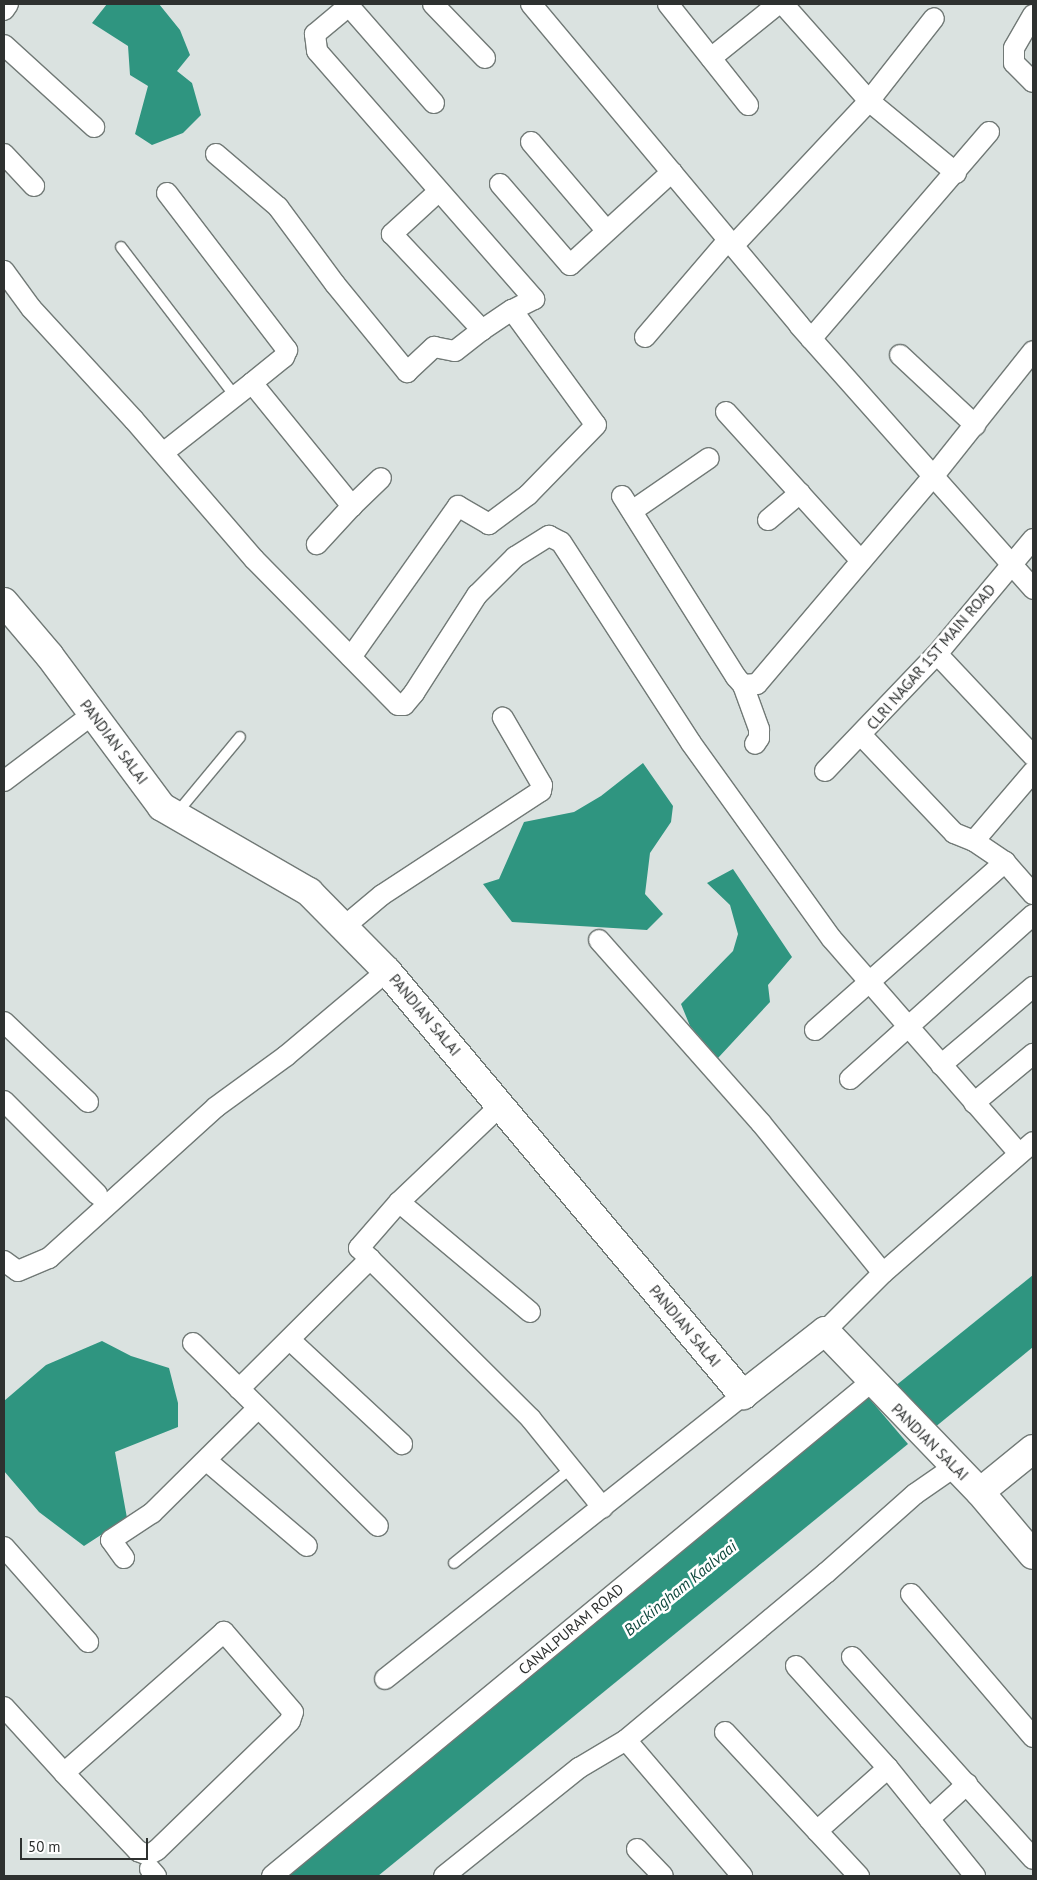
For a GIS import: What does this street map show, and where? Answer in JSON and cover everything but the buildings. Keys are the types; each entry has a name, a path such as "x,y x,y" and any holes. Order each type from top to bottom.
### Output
{"street":[{"path":"4,10 8,4"},
{"path":"433,4 485,58"},
{"path":"531,4 811,339 1010,566 1033,589"},
{"path":"668,4 748,105"},
{"path":"216,154 278,207 335,284 407,372 434,347 455,351 512,310 534,300 317,51 315,34 350,5 434,103"},
{"path":"711,58 786,5 869,101 956,173"},
{"path":"1033,15 1014,48 1014,63 1033,82"},
{"path":"645,337 730,243 869,101 934,18"},
{"path":"8,55 94,127"},
{"path":"811,339 956,173 989,132"},
{"path":"531,142 606,230"},
{"path":"4,154 34,186"},
{"path":"500,184 570,265 606,230 672,172"},
{"path":"440,191 392,234 482,330"},
{"path":"163,453 284,357 287,350 166,193"},
{"path":"4,271 31,308 163,453 254,559 398,705 404,705 477,595 524,550 549,536 557,538 691,743 832,939 974,1103 1026,1148 883,1273 825,1331 385,1679"},
{"path":"351,657 458,506 489,524 528,494 596,425 512,310"},
{"path":"743,685 757,684 976,425 1033,351"},
{"path":"900,355 976,425"},
{"path":"252,383 352,506"},
{"path":"726,412 861,561"},
{"path":"709,458 627,504 743,685 759,729 759,738 755,744"},
{"path":"317,544 381,478"},
{"path":"768,520 800,493"},
{"name":"CLRI NAGAR 1ST MAIN ROAD","path":"826,771 862,736 937,654 1033,539"},
{"name":"PANDIAN SALAI","path":"4,602 93,714 162,807 309,892 387,971 743,1395"},
{"path":"937,654 1033,756"},
{"path":"4,781 93,714"},
{"path":"344,926 382,895 542,791 542,785 503,718"},
{"path":"862,736 954,833 974,841 1005,862 1033,894"},
{"path":"974,841 1033,772"},
{"path":"815,1030 1005,862"},
{"path":"850,1079 1033,915"},
{"path":"598,940 762,1123 883,1273"},
{"path":"4,1261 18,1271 49,1258 216,1107 286,1056 387,971"},
{"path":"941,1065 1033,987"},
{"path":"4,1022 88,1102"},
{"path":"974,1103 1033,1054"},
{"path":"4,1101 97,1194"},
{"path":"501,1105 399,1202 359,1248 531,1419 603,1508"},
{"path":"399,1202 530,1312"},
{"path":"240,1390 370,1259"},
{"name":"PANDIAN SALAI","path":"825,1331 870,1382 980,1492 1033,1555"},
{"path":"290,1340 402,1444"},
{"path":"193,1343 378,1526"},
{"name":"CANALPURAM ROAD","path":"272,1876 870,1382"},
{"path":"124,1558 111,1540 152,1513 207,1461 258,1408"},
{"path":"980,1492 1033,1449"},
{"path":"207,1461 307,1546"},
{"path":"444,1876 578,1768 626,1740 826,1573 915,1494 954,1466"},
{"path":"4,1547 88,1642"},
{"path":"911,1594 1033,1737"},
{"path":"4,1707 64,1772 138,1851 148,1854 157,1850 290,1722 293,1712 224,1632 64,1772"},
{"path":"852,1657 1033,1859"},
{"path":"796,1666 888,1768 975,1876"},
{"path":"725,1732 859,1876"},
{"path":"626,1740 742,1876"},
{"path":"817,1831 888,1768"},
{"path":"929,1819 967,1784"},
{"path":"637,1849 663,1876"}],"lane":[{"path":"121,246 236,396"},
{"path":"176,815 240,737"},
{"path":"454,1563 570,1468"}],"water":[{"path":"107,4 159,4 180,30 190,55 177,71 192,83 201,115 183,133 152,145 135,134 148,86 130,75 128,46 92,23"},
{"path":"643,763 673,806 671,822 650,853 645,894 663,914 647,930 512,922 483,884 499,879 524,822 574,812 601,796"},
{"path":"733,869 792,957 768,985 770,1002 718,1058 690,1026 681,1004 733,951 738,934 730,905 707,883"},
{"path":"1033,1275 1033,1347 934,1428 894,1387"},
{"path":"102,1341 131,1356 169,1368 178,1403 178,1427 115,1452 127,1518 84,1546 39,1512 4,1471 4,1401 46,1365"},
{"name":"Buckingham Kaalvaai","path":"863,1391 908,1444 378,1876 274,1876"}]}
